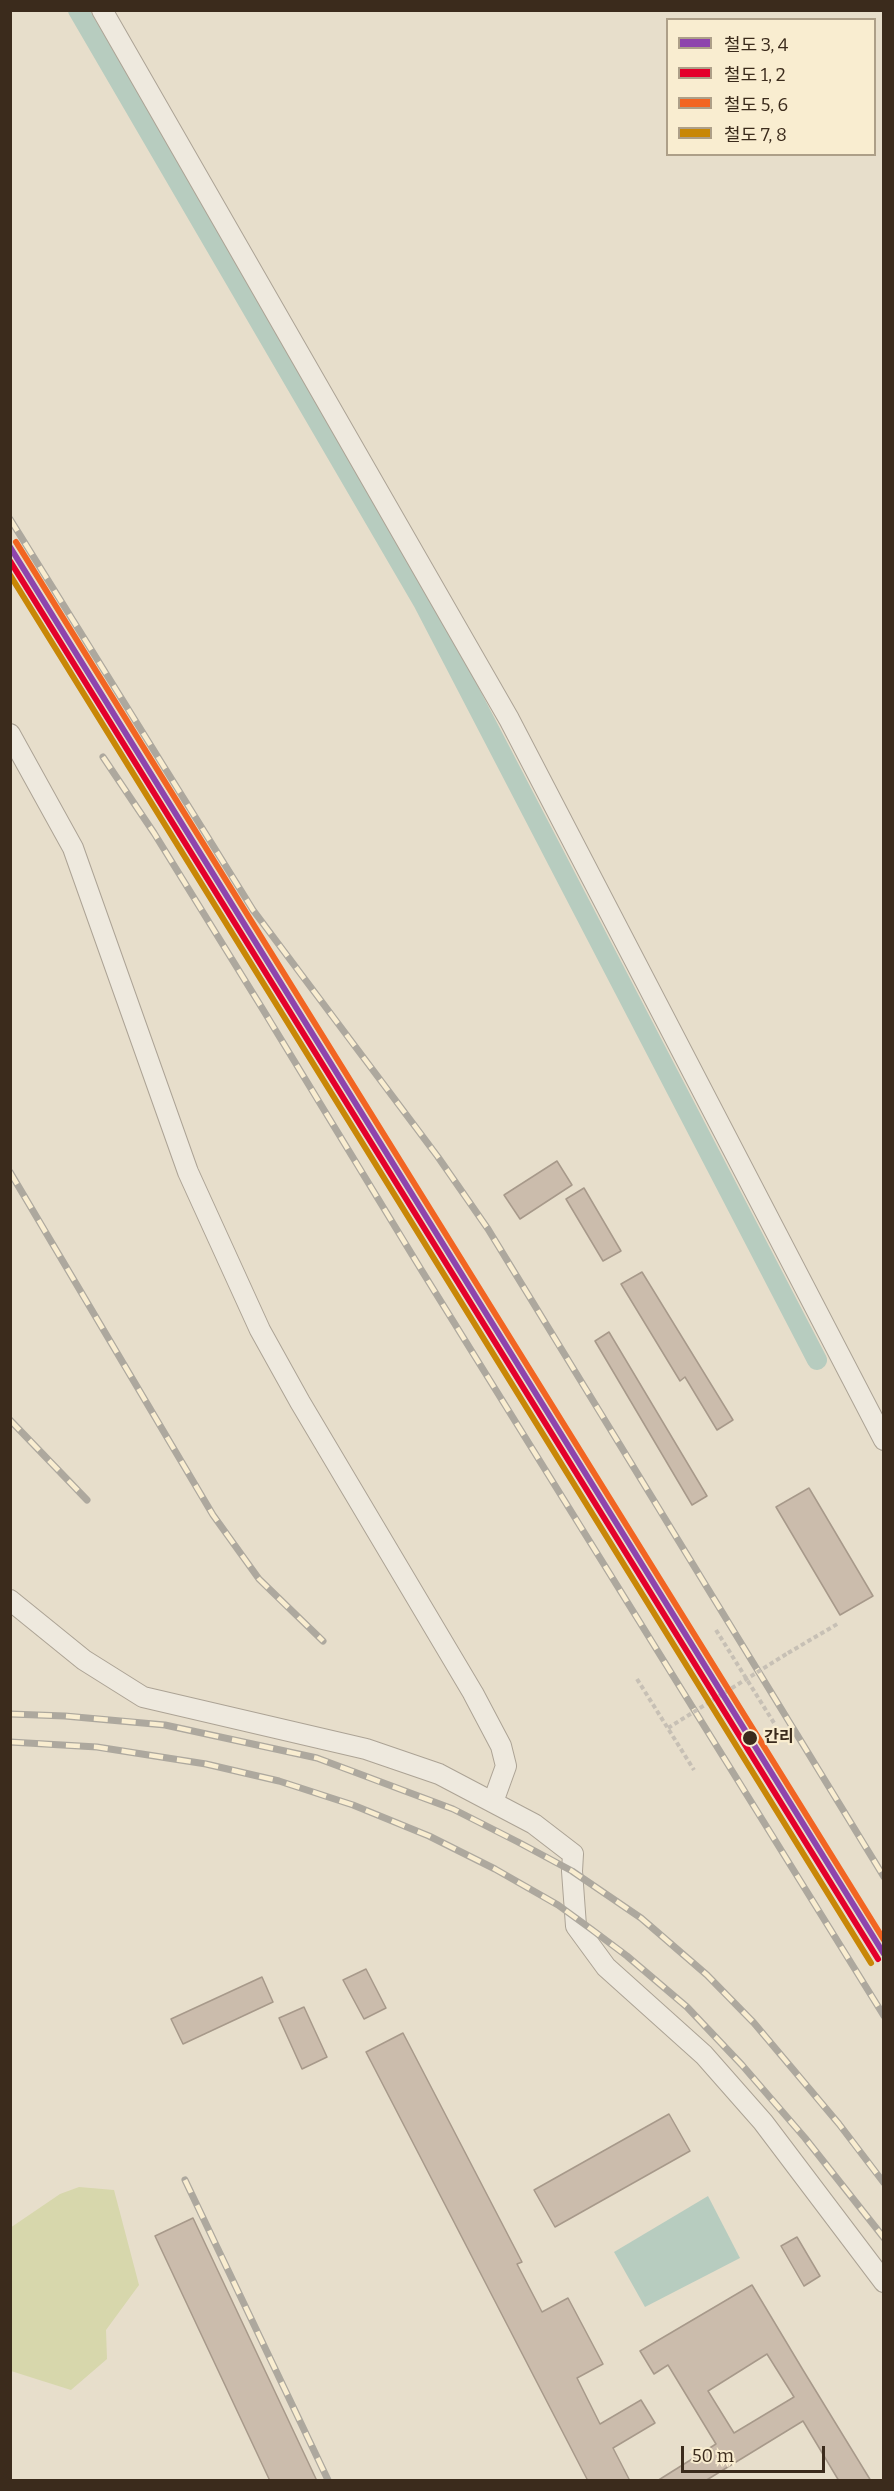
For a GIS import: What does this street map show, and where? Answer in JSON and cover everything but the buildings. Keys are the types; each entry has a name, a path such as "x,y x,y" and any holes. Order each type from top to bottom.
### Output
{"street":[{"path":"102,10 509,719 748,1184 820,1314 884,1440"},
{"path":"10,734 73,848 188,1172 260,1330 473,1693 501,1746 506,1766 493,1802"},
{"path":"10,1600 84,1660 143,1697 366,1749 439,1774 534,1824 573,1854 576,1926 606,1967 704,2055 763,2122 884,2283"}],"path":[{"path":"668,1728 839,1623"},
{"path":"716,1630 774,1723"},
{"path":"680,1654 737,1746"},
{"path":"637,1679 694,1770"}],"green space":[{"path":"79,2187 114,2190 139,2285 106,2330 107,2359 71,2390 11,2371 10,2228 60,2194"}],"shaded area":[{"path":"708,2196 740,2258 645,2307 614,2252"}],"waterway":[{"path":"78,10 423,602 817,1360"}],"railway":[{"path":"10,519 253,910 438,1157 488,1229 884,1877"},
{"path":"103,757 154,833 422,1271 884,2016"},
{"path":"10,1172 213,1515 259,1579 323,1641"},
{"path":"10,1420 87,1500"},
{"path":"10,1714 65,1716 165,1725 317,1758 453,1809 518,1842 572,1871 641,1918 707,1975 754,2023 839,2124 884,2183"},
{"path":"10,1742 97,1747 206,1764 279,1781 353,1805 429,1836 495,1869 558,1905 627,1956 687,2007 742,2065 805,2138 884,2238"},
{"path":"185,2180 328,2480"}],"transit line":[{"path":"16,542 884,1940"},
{"path":"10,547 884,1954"},
{"path":"10,561 878,1959"},
{"path":"10,575 871,1963"}],"place":[{"name":"간리","path":"750,1738"}]}
